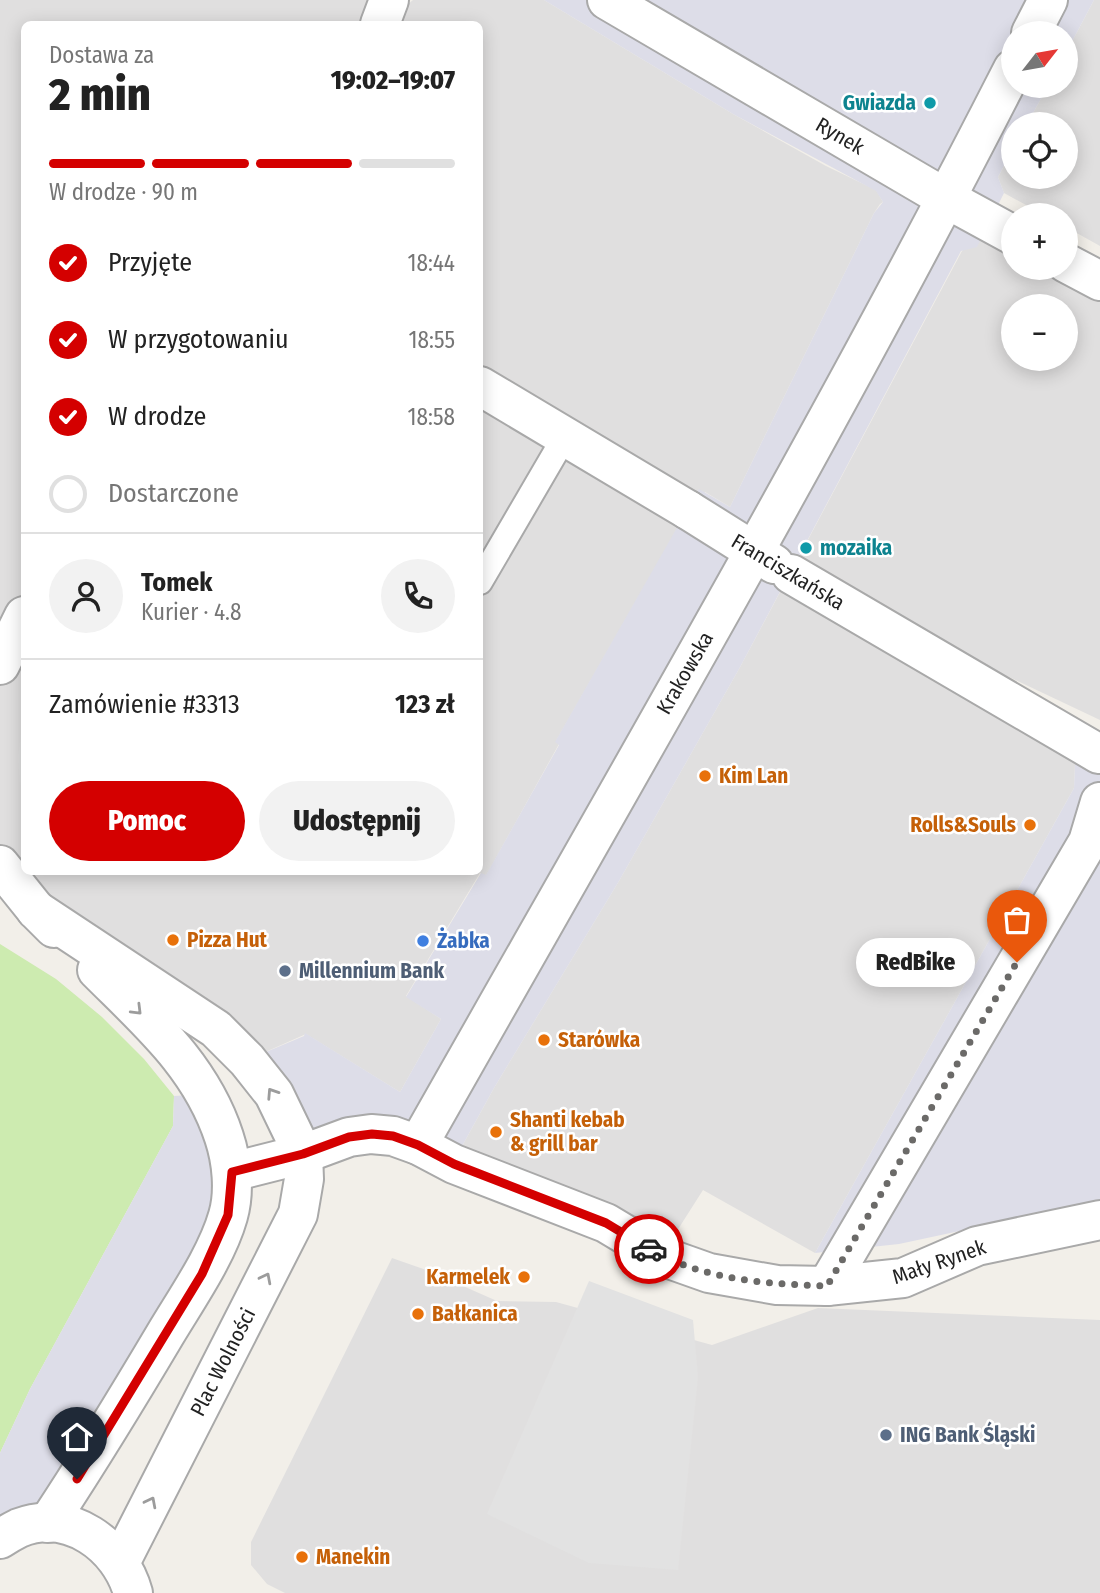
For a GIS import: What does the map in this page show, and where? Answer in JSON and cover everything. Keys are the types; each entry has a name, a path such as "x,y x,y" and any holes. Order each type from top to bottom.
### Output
{"street":[{"path":"381,21 388,0"},
{"name":"Rynek","path":"607,0 1001,228"},
{"path":"1037,21 1048,0"},
{"path":"947,199 1001,93"},
{"name":"Krakowska","path":"418,1145 754,552 947,199"},
{"path":"1078,269 1100,281"},
{"name":"Franciszkańska","path":"483,389 1100,760"},
{"path":"0,665 21,622"},
{"path":"827,1286 1088,842 1100,802"},
{"name":"Plac Wolności","path":"0,865 36,910 177,1050 206,1094 225,1138 232,1172 228,1215 202,1274 92,1457 48,1523"},
{"name":"Plac Wolności","path":"36,910 216,1029 247,1060 274,1094 303,1154 304,1179 298,1214 127,1578"},
{"name":"Mały Rynek","path":"303,1154 349,1137 372,1134 393,1136 418,1145 454,1164 606,1223 661,1256 709,1273 777,1285 827,1286 903,1278 977,1246 1100,1220"},
{"path":"232,1172 303,1154"},
{"path":"0,1539 21,1527 48,1523 76,1528 102,1542 127,1578"}],"lane":[{"path":"483,577 564,438"}],"shaded area":[{"path":"0,0 389,0 381,21 21,21 21,875 479,875 406,996 441,1019 400,1092 306,1034 247,1060 0,865"},
{"path":"413,0 544,0 733,114 826,166 876,190 883,202 874,213 730,507 705,492 688,510 556,741 559,744 486,876 483,874 483,21 388,21"},
{"path":"544,0 1094,0 1078,30 1078,21 1001,21 1001,98 1041,98 1034,112 1001,112 1001,171 998,177 1004,193 977,247 961,251 739,669 619,881 494,1088 461,1148 324,1145 247,1060 304,1036 305,1033 400,1092 441,1019 406,997 480,875 486,875 559,745 555,742 699,489 730,507 874,213 883,202 876,191 733,114"},
{"path":"1094,0 1100,0 1100,246 1078,234 1078,203 1022,203 1004,193 1002,189 1078,189 1078,112 1034,112 1041,98 1078,98 1078,30"},
{"path":"989,222 1001,228 1001,280 1078,280 1078,273 1100,281 1100,720 797,577 1075,764 1074,788 815,1253 703,1190 661,1256 461,1148 494,1088 619,881 739,669 962,251"},
{"path":"21,735 21,785 20,782 18,758"},
{"path":"1075,764 1100,765 1100,1201 899,1244 815,1253 1074,788"},
{"path":"206,1094 232,1172 92,1457 0,1539 0,1453 30,1389 173,1126 174,1096"},
{"path":"392,1258 497,1301 556,1302 712,1345 818,1308 1100,1320 1100,1593 285,1593 267,1584 251,1565 251,1542"},
{"path":"589,1281 693,1320 698,1377 678,1570 589,1563 487,1514"}],"green space":[{"path":"0,944 56,979 102,1017 144,1059 174,1096 173,1126 30,1389 0,1453"}],"way so far":[{"path":"649,1249 709,1273 777,1285 827,1286 1017,962"}],"place":[{"name":"Gwiazda","path":"930,103"},
{"name":"mozaika","path":"806,548"},
{"name":"Kim Lan","path":"705,776"},
{"name":"Rolls&Souls","path":"1030,825"},
{"name":"Pizza Hut","path":"173,940"},
{"name":"Żabka","path":"423,941"},
{"name":"RedBike","path":"1017,962"},
{"name":"Millennium Bank","path":"285,971"},
{"name":"Starówka","path":"544,1040"},
{"name":"Shanti kebab & grill bar","path":"496,1132"},
{"name":"Karmelek","path":"524,1277"},
{"name":"Bałkanica","path":"418,1314"},
{"name":"ING Bank Śląski","path":"886,1435"},
{"name":"Manekin","path":"302,1557"}],"route":[{"path":"77,1479 202,1274 228,1215 232,1172 303,1154 349,1137 372,1134 393,1136 418,1145 454,1164 606,1223 649,1249"}]}
